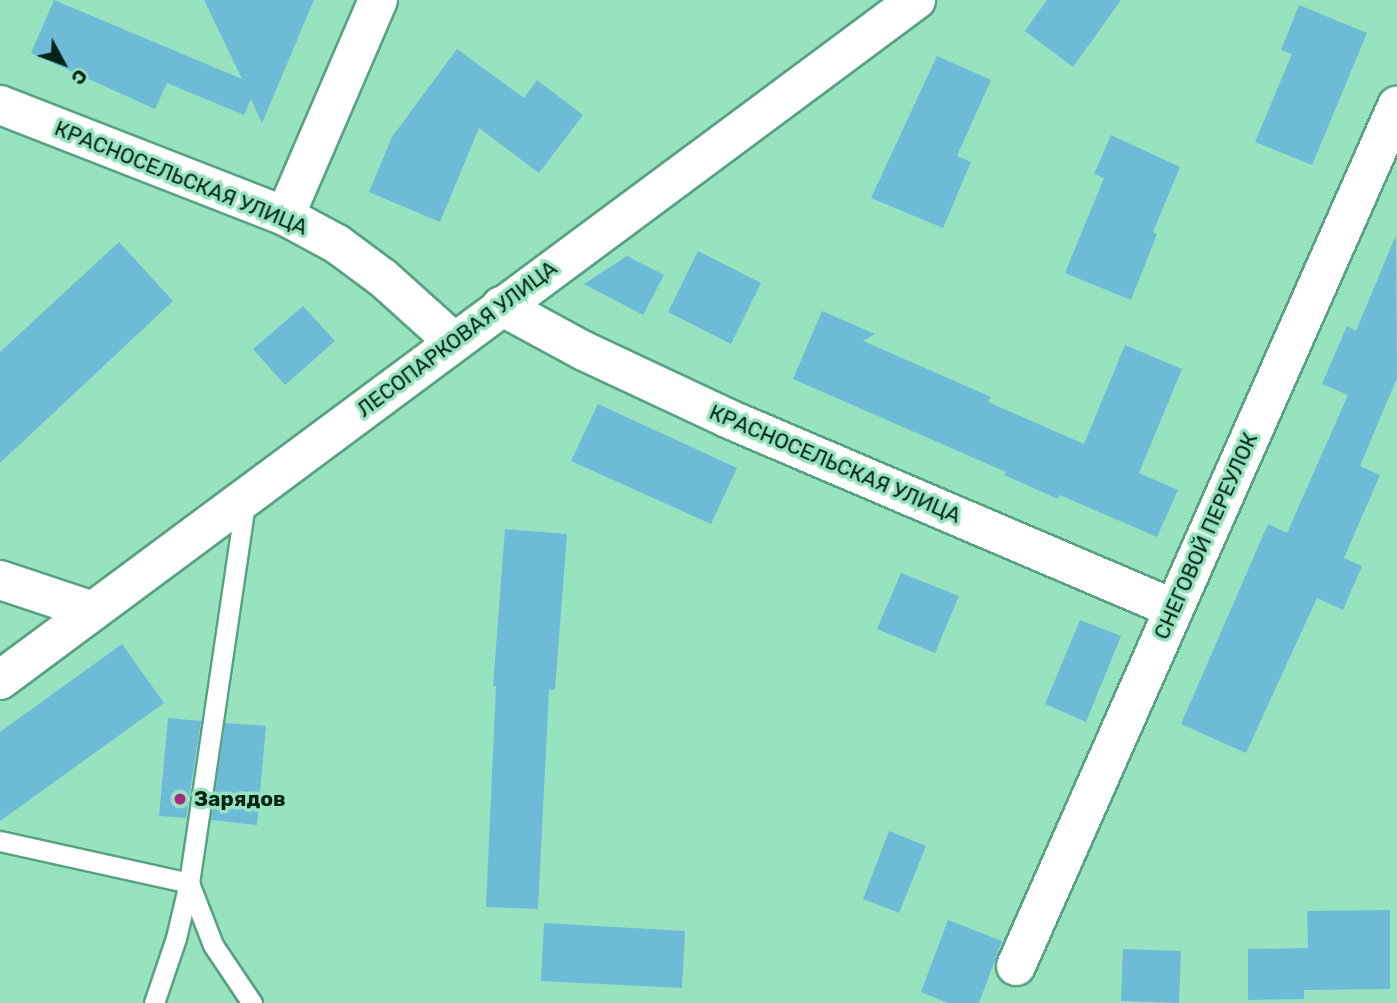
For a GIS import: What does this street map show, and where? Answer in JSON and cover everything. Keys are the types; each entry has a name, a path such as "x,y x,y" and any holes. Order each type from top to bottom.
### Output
{"street":[{"path":"285,216 378,0"},
{"name":"ЛЕСОПАРКОВАЯ УЛИЦА","path":"0,680 90,610 916,0"},
{"name":"КРАСНОСЕЛЬСКАЯ УЛИЦА","path":"0,105 285,216 337,244 383,278 453,341"},
{"name":"СНЕГОВОЙ ПЕРЕУЛОК","path":"1016,966 1397,106"},
{"name":"КРАСНОСЕЛЬСКАЯ УЛИЦА","path":"501,306 584,351 729,419 1174,609"},
{"path":"0,580 90,610"}],"lane":[{"path":"154,1003 176,938 189,883 247,496"},
{"path":"0,841 189,883"},
{"path":"189,883 213,945 252,1003"}],"building":[{"path":"54,0 242,79 204,0 314,0 262,123 251,99 244,115 167,83 155,109 31,53"},
{"path":"1047,0 1121,0 1073,67 1025,31"},
{"path":"1299,5 1367,33 1312,165 1255,142 1292,54 1281,50"},
{"path":"457,49 524,98 537,80 583,115 539,173 479,128 440,222 369,192 392,137"},
{"path":"937,56 991,80 957,156 971,162 943,228 871,198"},
{"path":"1111,135 1180,167 1153,232 1157,234 1131,300 1065,273 1104,178 1094,174"},
{"path":"1396,235 1397,378 1360,466 1380,475 1344,558 1362,566 1343,610 1317,598 1246,753 1181,724 1268,524 1287,533 1348,395 1322,384 1347,326 1356,331"},
{"path":"119,242 173,301 0,463 0,352"},
{"path":"698,251 761,283 731,344 668,312"},
{"path":"627,256 664,275 643,315 584,284"},
{"path":"303,306 335,341 285,385 253,349"},
{"path":"822,311 875,334 863,341 991,397 988,402 1084,444 1125,345 1182,369 1139,473 1178,490 1157,537 1060,495 1058,499 1004,475 1006,472 793,379"},
{"path":"598,404 737,468 711,524 571,461"},
{"path":"505,529 567,534 555,690 549,690 538,909 486,907 496,686 493,686"},
{"path":"901,573 959,596 935,653 877,629"},
{"path":"1080,620 1121,636 1086,722 1045,704"},
{"path":"122,644 164,703 0,821 0,732"},
{"path":"168,718 201,721 186,818 159,816"},
{"path":"225,723 266,726 257,825 211,820"},
{"path":"889,831 926,846 899,913 863,899"},
{"path":"1390,910 1390,989 1304,990 1304,999 1248,1000 1248,949 1308,948 1307,911"},
{"path":"948,920 1002,941 979,1003 948,1003 921,992"},
{"path":"544,923 685,931 682,988 541,981"},
{"path":"1123,949 1181,951 1179,1003 1121,1001"}],"place":[{"name":"Зарядов","path":"180,799"}]}
